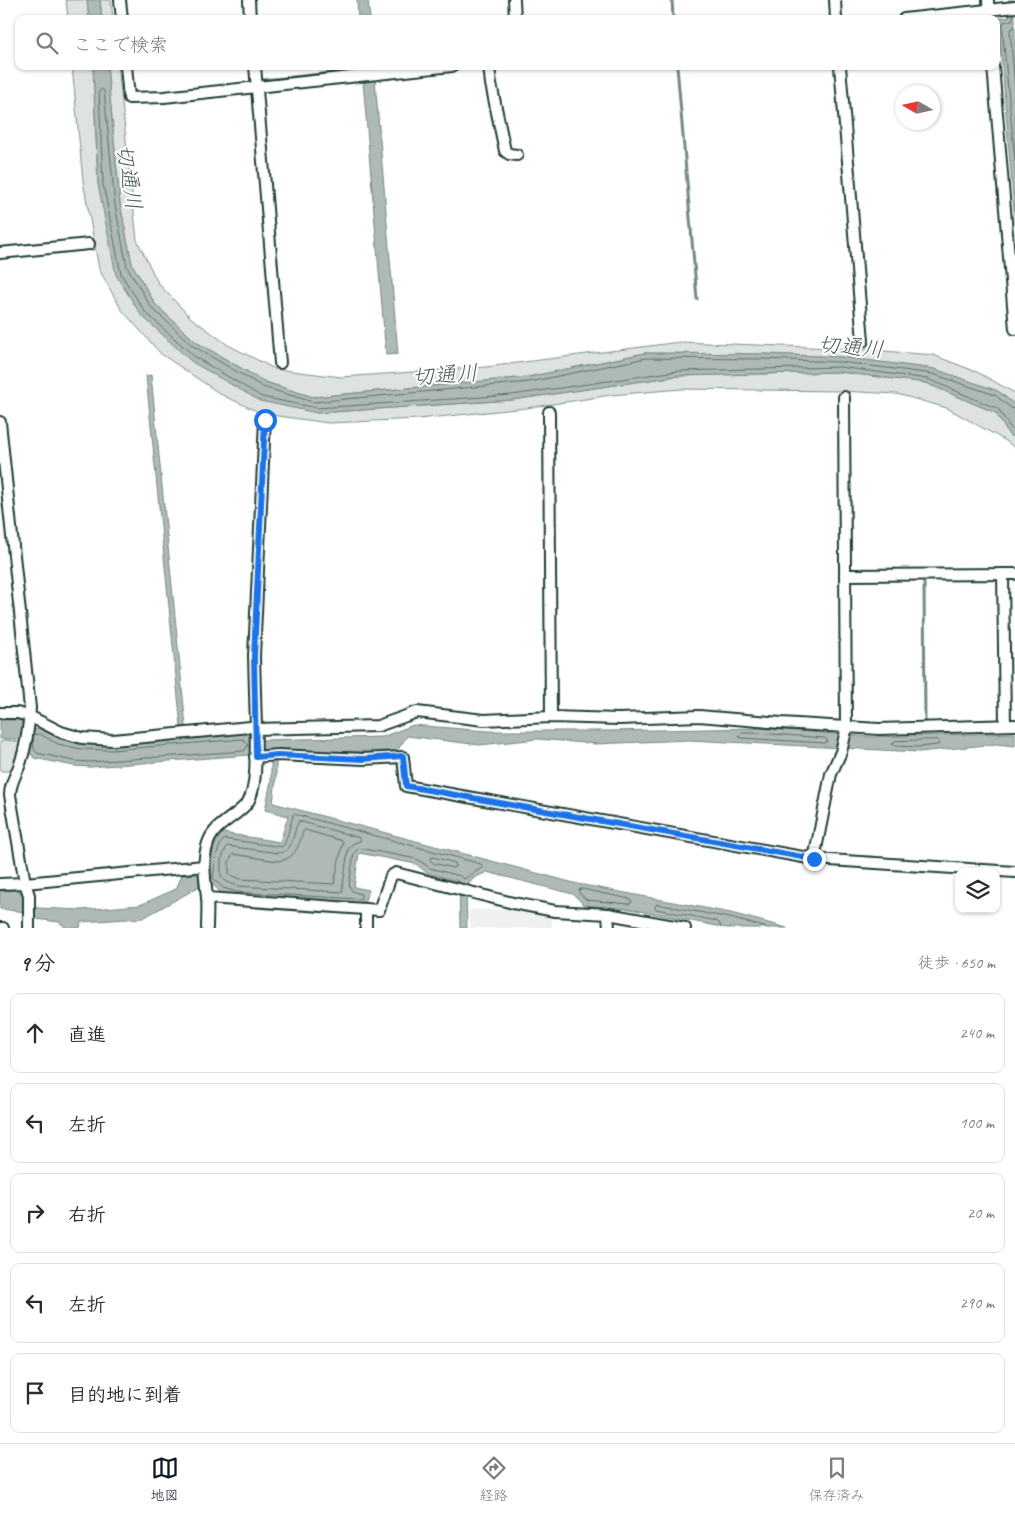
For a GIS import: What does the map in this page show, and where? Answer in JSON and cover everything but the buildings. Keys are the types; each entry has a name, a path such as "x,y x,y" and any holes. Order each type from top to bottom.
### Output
{"street":[{"path":"120,0 122,15"},
{"path":"249,0 250,15"},
{"path":"514,0 515,15"},
{"path":"835,0 836,15"},
{"path":"938,15 1011,7"},
{"path":"126,70 129,98 164,97 257,88 417,70"},
{"path":"255,70 280,362"},
{"path":"489,70 505,151 517,155"},
{"path":"840,70 863,341"},
{"path":"993,70 1015,329"},
{"path":"0,253 89,244"},
{"path":"814,859 831,774 841,752 846,729 844,397"},
{"path":"549,412 552,717"},
{"path":"207,928 204,868 208,841 216,830 247,803 252,792 256,734 254,656 265,420"},
{"path":"0,422 30,708 20,763 10,784 10,795 25,883 29,895 29,928"},
{"path":"256,734 378,726 417,712 484,720 552,717 619,719 698,716 846,729 1010,724 1003,574"},
{"path":"845,576 1015,574"},
{"path":"0,713 17,713 29,716 61,732 82,738 113,740 250,727 256,734"},
{"path":"255,754 363,759 403,756 406,786 814,859 1015,872"},
{"path":"0,884 204,868"},
{"path":"207,898 380,910 391,876 396,873 513,903 555,911 608,914 685,928"},
{"path":"366,909 366,928"},
{"path":"608,914 609,928"}],"shaded area":[{"path":"66,0 87,0 89,15 68,15"},
{"path":"100,0 111,0 113,15 102,15"},
{"path":"72,70 93,70 98,184 141,315 317,413 512,400 677,376 840,372 926,383 996,413 1009,435 1015,438 1015,448 947,408 897,394 841,391 681,389 611,395 527,408 418,419 329,423 263,414 222,395 161,354 121,309 99,269 83,181"},
{"path":"107,70 118,70 137,240 158,283 190,317 228,345 275,369 341,377 486,367 680,342 859,349 933,355 977,372 1015,393 1015,405 998,391 934,369 841,357 763,354 645,353 528,377 313,397 265,382 196,342 155,304 132,264 120,204"},
{"path":"5,740 20,742 11,771 0,771 0,742"},
{"path":"517,909 552,916 552,928 470,928 469,910"}],"water":[{"path":"87,0 100,0 102,15 89,15"},
{"path":"357,0 368,0 370,15 358,15"},
{"path":"1008,0 1014,0 1015,222 1000,42 1000,18 1009,17"},
{"path":"93,70 107,70 120,204 132,264 155,304 196,342 265,382 313,397 528,377 645,353 841,357 934,369 998,391 1015,405 1015,438 1009,435 996,413 926,383 840,372 677,376 512,400 317,413 260,401 192,362 141,315 116,275 98,184"},
{"path":"375,80 398,354 386,355 363,81"},
{"path":"151,375 186,727 181,727 146,376"},
{"path":"0,720 21,720 24,728 33,730 40,728 60,739 81,744 112,745 248,733 251,740 382,737 413,725 487,731 758,728 872,737 1015,733 1015,746 996,744 919,752 689,740 595,744 538,739 480,745 407,736 397,751 276,752 276,778 273,803 578,884 731,913 787,928 727,928 630,909 584,905 573,894 487,872 474,878 466,887 467,928 460,928 459,881 427,873 416,864 359,853 354,887 369,890 363,905 236,897 220,892 211,883 202,883 197,888 143,918 81,922 80,928 66,928 59,922 36,919 35,913 0,909 0,891 18,890 23,895 24,906 38,908 81,910 140,905 176,889 182,875 200,874 210,871 213,851 223,833 280,842 288,816 265,810 271,781 271,753 262,749 251,750 249,755 90,767 74,766 34,758 29,751 29,743 21,739 0,739"}],"waterway":[{"path":"672,0 673,15"},
{"path":"263,80 363,70"},
{"path":"677,70 697,299"},
{"path":"924,579 925,723"}],"route":[{"path":"265,420 254,656 256,757 278,755 307,758 363,759 403,756 406,786 814,859"}],"water label":[{"name":"切通川","path":"130,177"},
{"name":"切通川","path":"851,346"},
{"name":"切通川","path":"445,374"}]}
